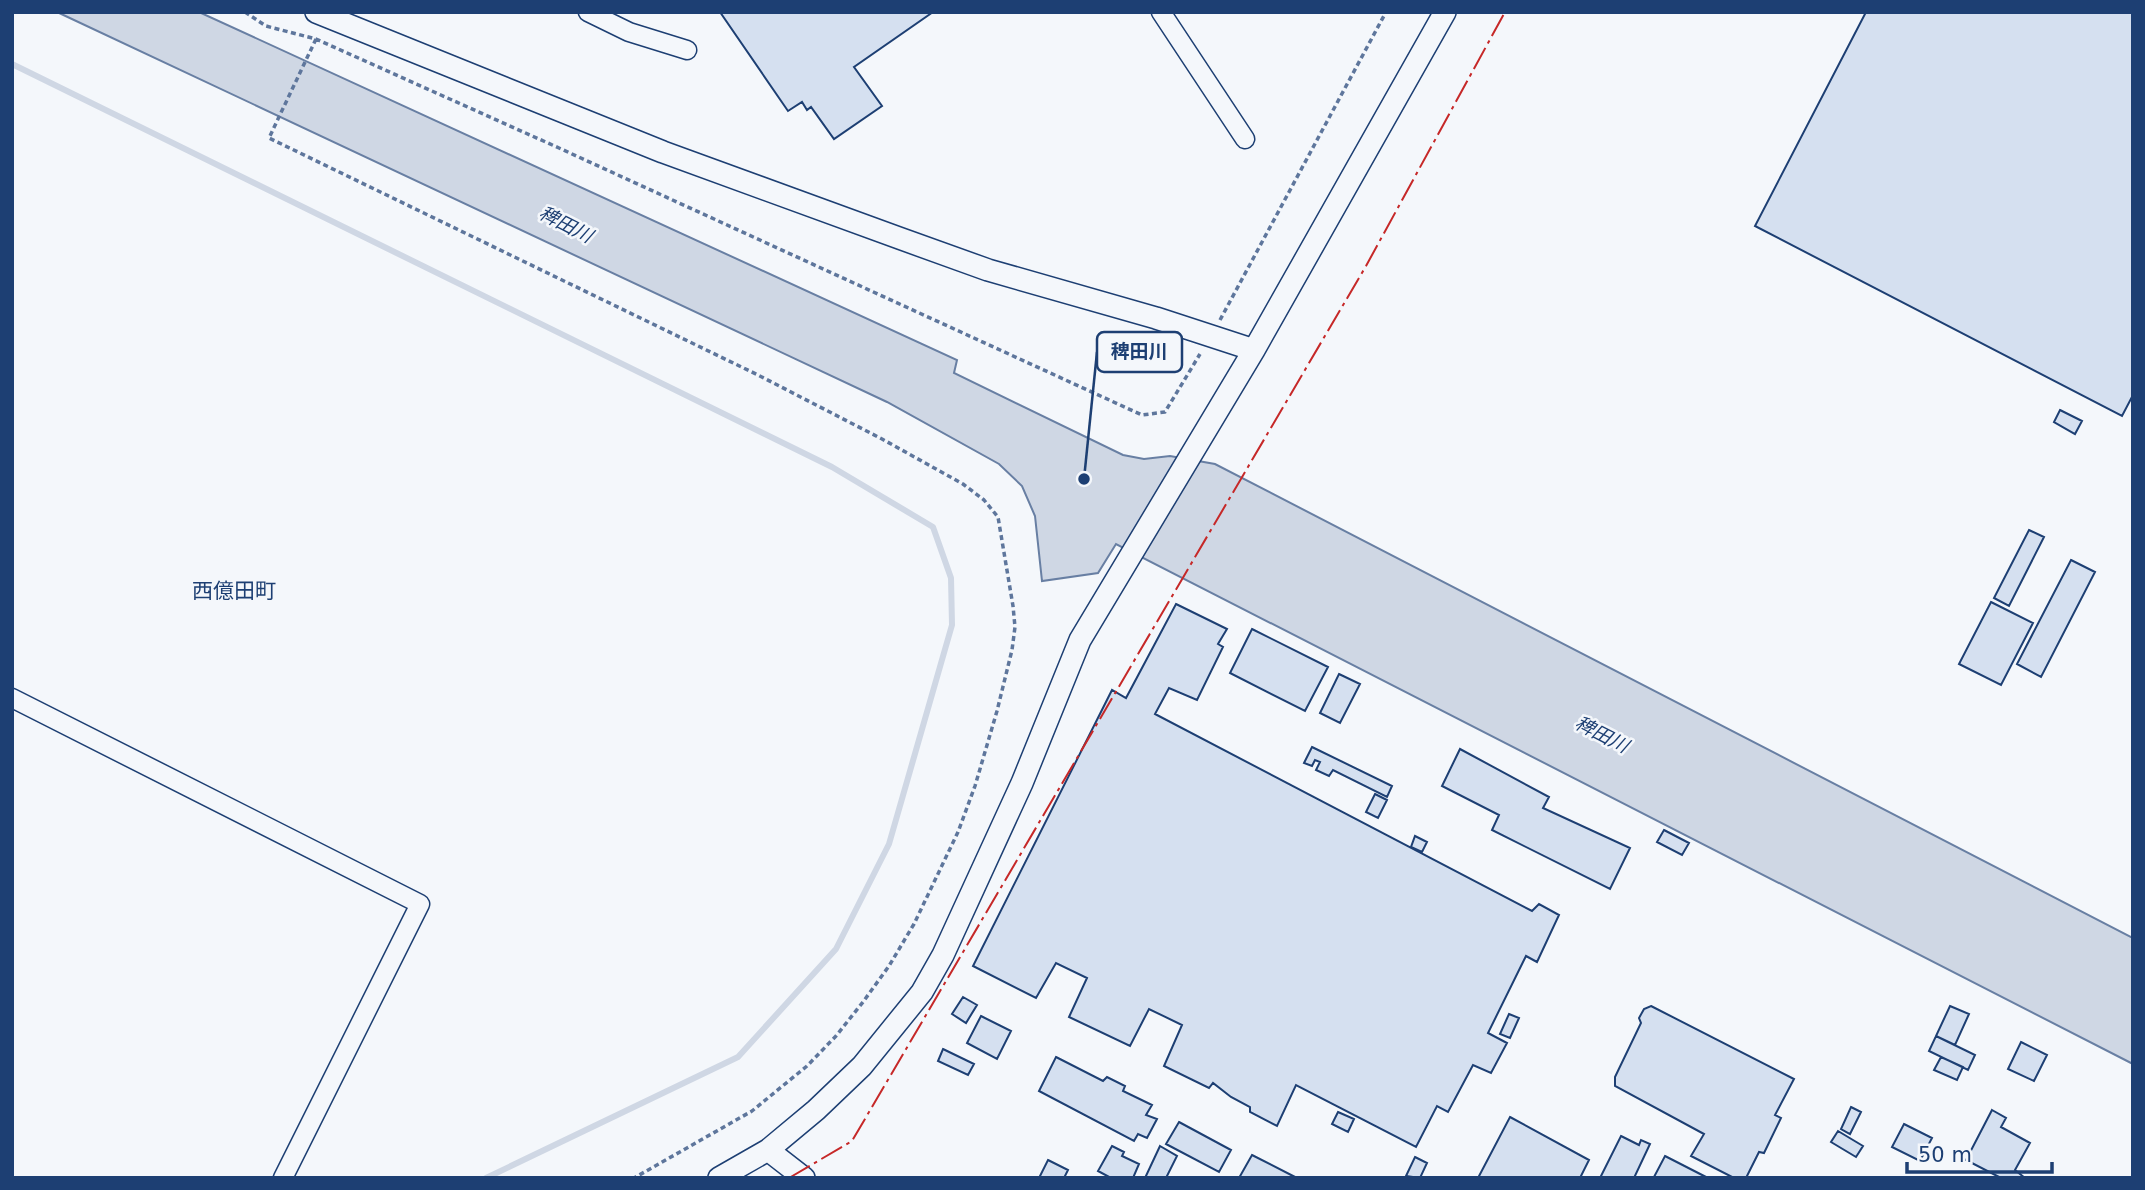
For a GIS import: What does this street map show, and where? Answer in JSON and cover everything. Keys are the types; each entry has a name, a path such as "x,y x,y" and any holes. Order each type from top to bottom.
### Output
{"street":[{"path":"316,12 663,152 899,238 988,270 1156,318 1254,350"},
{"path":"588,12 629,32 687,50"},
{"path":"1161,12 1245,139"},
{"path":"719,1178 768,1150 794,1131 862,1066 922,992 943,955 1022,783 1080,640 1206,434 1445,12"},
{"path":"12,698 420,904 283,1178"},
{"path":"768,1150 804,1178"}],"path":[{"path":"245,12 266,26 316,39 269,138 758,375 882,439 963,484 984,500 998,517 1013,606 1015,627 1012,650 998,711 975,786 958,832 914,924 863,1002 807,1066 752,1111 634,1178"}],"water":[{"path":"57,12 199,12 957,360 954,373 1123,455 1144,459 1170,456 1215,464 2133,938 2133,1064 1116,544 1098,573 1042,581 1035,516 1022,486 999,464 887,402"}],"building":[{"path":"720,12 933,12 854,67 882,106 834,139 811,107 807,110 802,102 788,111"},
{"path":"1866,12 2133,12 2133,395 2122,416 1755,226"},
{"path":"2060,410 2082,421 2075,434 2054,422"},
{"path":"2029,530 2044,537 2009,606 1994,598"},
{"path":"2071,560 2095,572 2041,677 2017,664"},
{"path":"1991,602 2033,623 2001,685 1959,664"},
{"path":"1176,604 1227,629 1218,644 1223,647 1197,700 1169,688 1155,714 1532,911 1539,904 1559,915 1537,962 1526,956 1488,1033 1507,1043 1491,1073 1473,1065 1448,1112 1437,1106 1416,1147 1296,1085 1277,1126 1250,1112 1250,1107 1213,1083 1209,1088 1164,1066 1182,1025 1149,1009 1130,1046 1069,1017 1087,978 1056,963 1036,998 973,966 1112,690 1126,698"},
{"path":"1252,629 1328,667 1305,711 1230,673"},
{"path":"1339,674 1360,684 1340,723 1320,713"},
{"path":"1312,747 1392,786 1387,797 1333,770 1329,776 1316,770 1320,762 1315,760 1312,766 1304,763"},
{"path":"1460,749 1549,797 1543,808 1630,848 1610,889 1492,830 1499,815 1442,786"},
{"path":"1375,794 1387,800 1378,818 1366,812"},
{"path":"1664,830 1689,843 1682,855 1657,842"},
{"path":"1415,836 1427,842 1422,852 1411,847"},
{"path":"963,997 977,1005 966,1023 952,1014"},
{"path":"1651,1006 1794,1079 1775,1115 1781,1118 1764,1153 1759,1152 1746,1178 1734,1178 1691,1156 1704,1134 1615,1086 1615,1077 1641,1023 1639,1018 1644,1009"},
{"path":"1950,1006 1969,1014 1955,1045 1936,1036"},
{"path":"1509,1014 1519,1018 1510,1038 1500,1034"},
{"path":"981,1016 1011,1031 997,1059 967,1043"},
{"path":"1936,1036 1975,1055 1968,1070 1929,1051"},
{"path":"2021,1042 2047,1055 2034,1081 2008,1069"},
{"path":"943,1049 974,1064 968,1075 938,1061"},
{"path":"1056,1057 1103,1081 1107,1077 1125,1086 1123,1091 1152,1105 1146,1115 1157,1119 1147,1138 1138,1134 1134,1141 1039,1091"},
{"path":"1941,1057 1963,1067 1957,1080 1934,1070"},
{"path":"1851,1107 1861,1112 1850,1134 1841,1129"},
{"path":"1992,1110 2006,1118 2001,1127 2030,1143 2015,1170 2025,1178 2001,1178 1966,1160"},
{"path":"1338,1112 1354,1119 1348,1132 1332,1124"},
{"path":"1510,1117 1589,1160 1580,1178 1478,1178"},
{"path":"1179,1122 1231,1150 1219,1172 1166,1144"},
{"path":"1904,1124 1932,1138 1920,1161 1892,1147"},
{"path":"1838,1131 1863,1146 1856,1157 1831,1142"},
{"path":"1621,1136 1639,1145 1641,1140 1650,1144 1634,1178 1600,1178"},
{"path":"1112,1146 1124,1152 1122,1156 1139,1164 1133,1178 1111,1178 1098,1171"},
{"path":"1160,1146 1177,1156 1166,1178 1145,1178"},
{"path":"1252,1155 1297,1178 1239,1178"},
{"path":"1665,1156 1708,1178 1654,1177"},
{"path":"1415,1157 1427,1163 1420,1178 1406,1176"},
{"path":"1048,1160 1068,1170 1064,1178 1039,1178"}],"waterway":[{"path":"12,64 832,467 933,527 951,578 952,625 889,844 836,949 738,1057 486,1178"}],"power":[{"path":"789,1178 852,1141 1366,266 1505,12"}],"place":[{"name":"稗田川","path":"1084,479"}],"district":[{"name":"西億田町","path":"234,591"}]}
